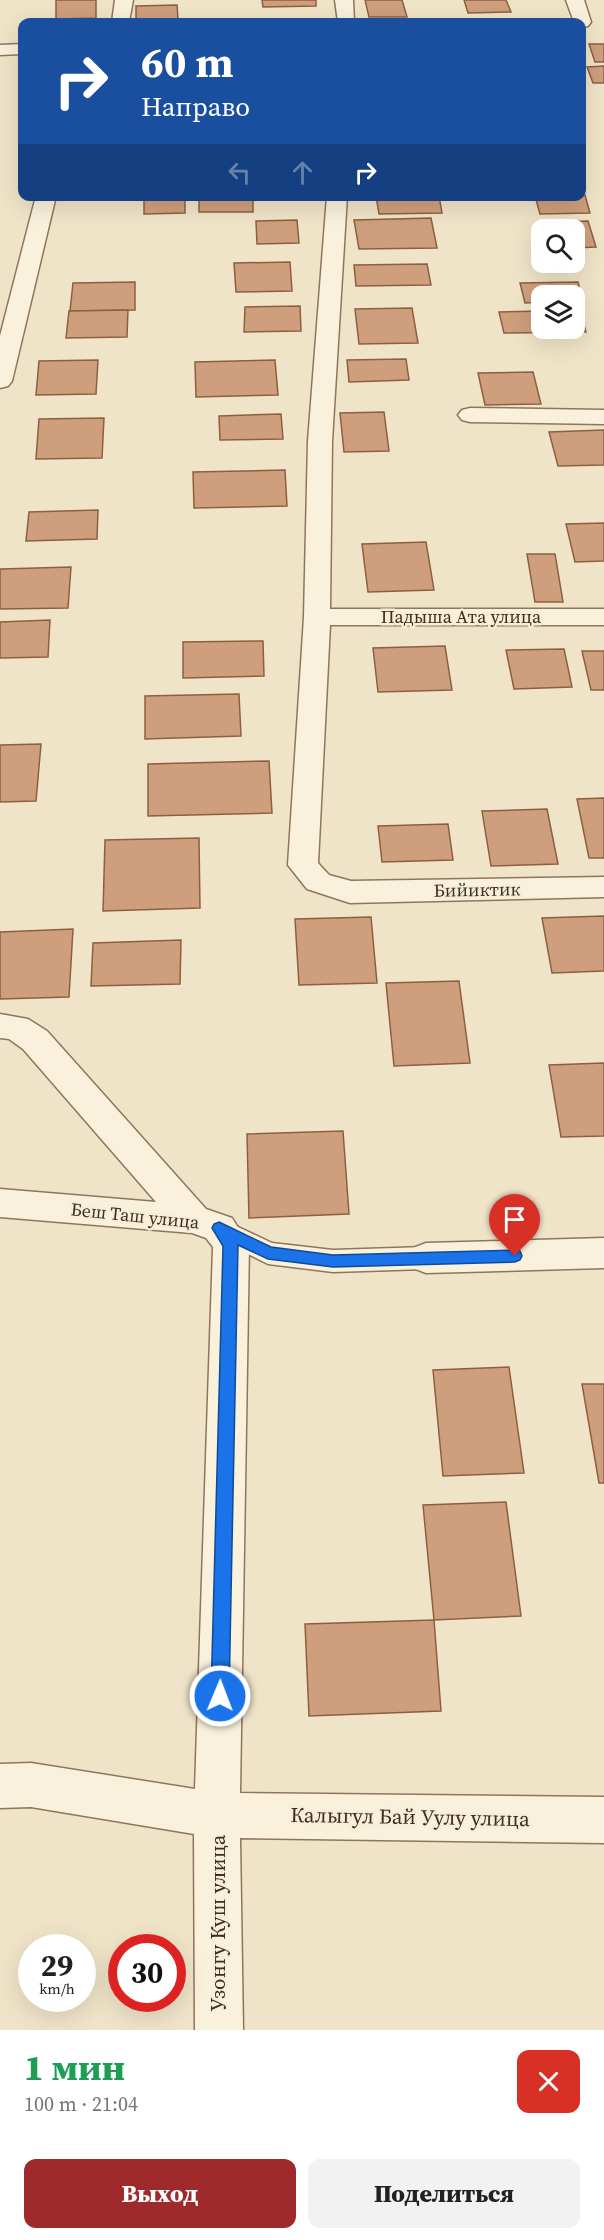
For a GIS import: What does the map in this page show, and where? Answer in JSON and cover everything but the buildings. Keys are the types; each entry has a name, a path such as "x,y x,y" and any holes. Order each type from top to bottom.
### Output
{"street":[{"path":"122,18 124,0"},
{"path":"344,0 346,18"},
{"path":"575,0 582,18"},
{"path":"0,50 18,49"},
{"path":"0,381 45,201"},
{"name":"Бийиктик","path":"337,201 320,441 317,617 303,865 318,882 350,892 604,887"},
{"path":"470,415 604,417"},
{"name":"Падыша Ата улица","path":"317,617 604,617"},
{"path":"0,1026 16,1027 35,1040 206,1224"},
{"name":"Беш Таш улица","path":"0,1203 206,1224 231,1245 217,1815"},
{"path":"426,1258 604,1253"},
{"name":"Калыгул Бай Уулу улица","path":"0,1786 31,1785 217,1815 604,1820"},
{"name":"Узонгу Куш улица","path":"217,1815 219,2030"}],"lane":[{"path":"206,1224 268,1253 333,1261 426,1258"}],"route":[{"path":"220,1696 231,1245 219,1228 268,1253 333,1261 515,1256"}]}
